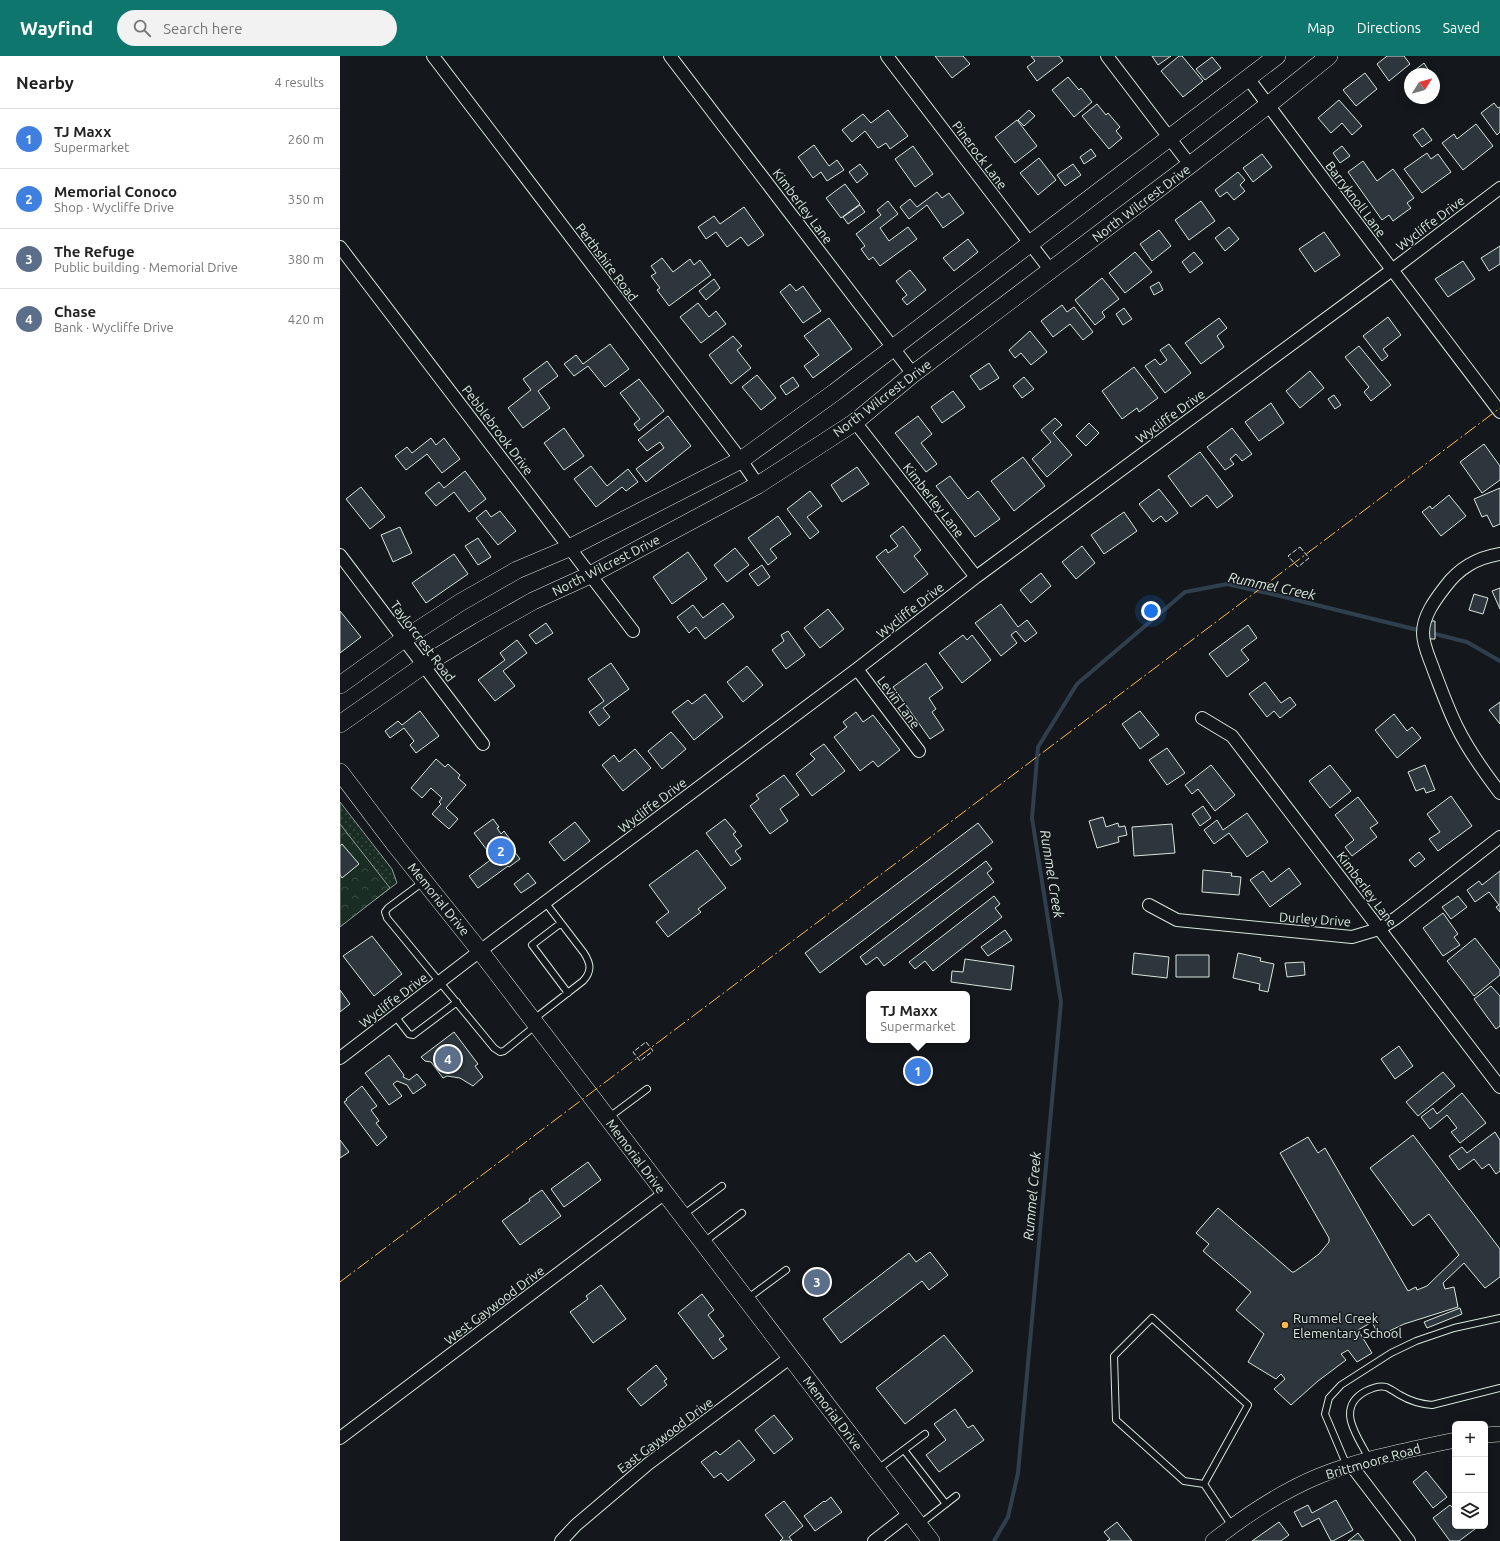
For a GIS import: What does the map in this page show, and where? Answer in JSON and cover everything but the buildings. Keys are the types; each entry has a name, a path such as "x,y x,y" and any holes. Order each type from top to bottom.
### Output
{"main road":[{"path":"340,685 404,639 461,602 517,570 569,548 741,460 835,392 1277,56"},
{"name":"North Wilcrest Drive","path":"340,724 424,665 480,631 533,601 590,575 758,485 855,422 913,374 1051,271 1268,105 1325,57"},
{"name":"Memorial Drive","path":"340,772 480,951 931,1541"}],"street":[{"name":"Perthshire Road","path":"433,56 741,460 758,485"},
{"name":"Kimberley Lane","path":"670,56 913,374"},
{"name":"Pinerock Lane","path":"887,56 1051,271"},
{"path":"1107,56 1190,165"},
{"name":"Barryknoll Lane","path":"1248,78 1353,220 1500,412"},
{"name":"Wycliffe Drive","path":"340,1058 545,902 857,669 976,577 1392,270 1500,188"},
{"name":"Pebblebrook Drive","path":"340,247 633,631"},
{"name":"Kimberley Lane","path":"855,422 976,577"},
{"path":"1500,554 1474,561 1452,577 1426,616 1423,632 1425,646 1440,688 1457,728 1484,771 1500,793"},
{"name":"Taylorcrest Road","path":"340,555 483,744"},
{"name":"Levin Lane","path":"857,669 920,751"},
{"name":"Kimberley Lane","path":"1202,718 1232,736 1500,1087"},
{"name":"Durley Drive","path":"1149,905 1177,920 1352,937 1379,929 1396,918 1500,837"},
{"name":"West Gaywood Drive","path":"340,1438 665,1193"},
{"name":"East Gaywood Drive","path":"561,1541 576,1525 648,1464 791,1357"},
{"path":"1488,1435 1500,1434"},
{"name":"Brittmoore Road","path":"1213,1541 1254,1511 1287,1491 1319,1476 1395,1452 1452,1441"},
{"path":"1349,1466 1409,1541"},
{"path":"874,1541 914,1519"}],"lane":[{"path":"424,881 388,908 385,912 387,918 441,981 494,1048 500,1052 504,1051 588,975 591,968 584,953 545,902"},
{"path":"561,923 532,945 568,993"},
{"path":"395,1016 409,1034 413,1035 457,1002"},
{"path":"608,1118 647,1089"},
{"path":"682,1215 722,1186"},
{"path":"703,1243 742,1213"},
{"path":"746,1300 786,1270"},
{"path":"1204,1484 1248,1405 1152,1318 1114,1356 1116,1420 1184,1481 1204,1484 1232,1526"},
{"path":"1349,1466 1325,1414 1329,1398 1341,1386 1391,1353 1416,1341 1454,1328 1500,1318"},
{"path":"1370,1460 1349,1420 1349,1408 1362,1394 1374,1387 1386,1387 1420,1404 1432,1405 1500,1388"},
{"path":"877,1470 925,1434"},
{"path":"904,1450 946,1504"},
{"path":"914,1519 946,1504 956,1496"}],"green space":[{"path":"340,802 392,869 397,883 340,926"},
{"path":"340,824 390,888 340,927"}],"waterway":[{"name":"Rummel Creek","path":"994,1541 1008,1517 1018,1473 1061,1002 1032,818 1038,747 1077,684 1185,592 1227,584 1422,631"},
{"name":"Rummel Creek","path":"1431,633 1467,642 1500,661"}],"fence":[{"path":"1300,547 1309,558 1298,567 1288,556 1300,547"},
{"path":"646,1042 653,1051 640,1061 633,1052 646,1042"}],"power":[{"path":"340,1282 1500,408"}],"place":[{"name":"Memorial Conoco","path":"501,851"},
{"name":"Chase","path":"448,1059"},
{"name":"TJ Maxx","path":"918,1071"},
{"name":"The Refuge","path":"817,1282"},
{"name":"Rummel Creek Elementary School","path":"1285,1325"}]}
